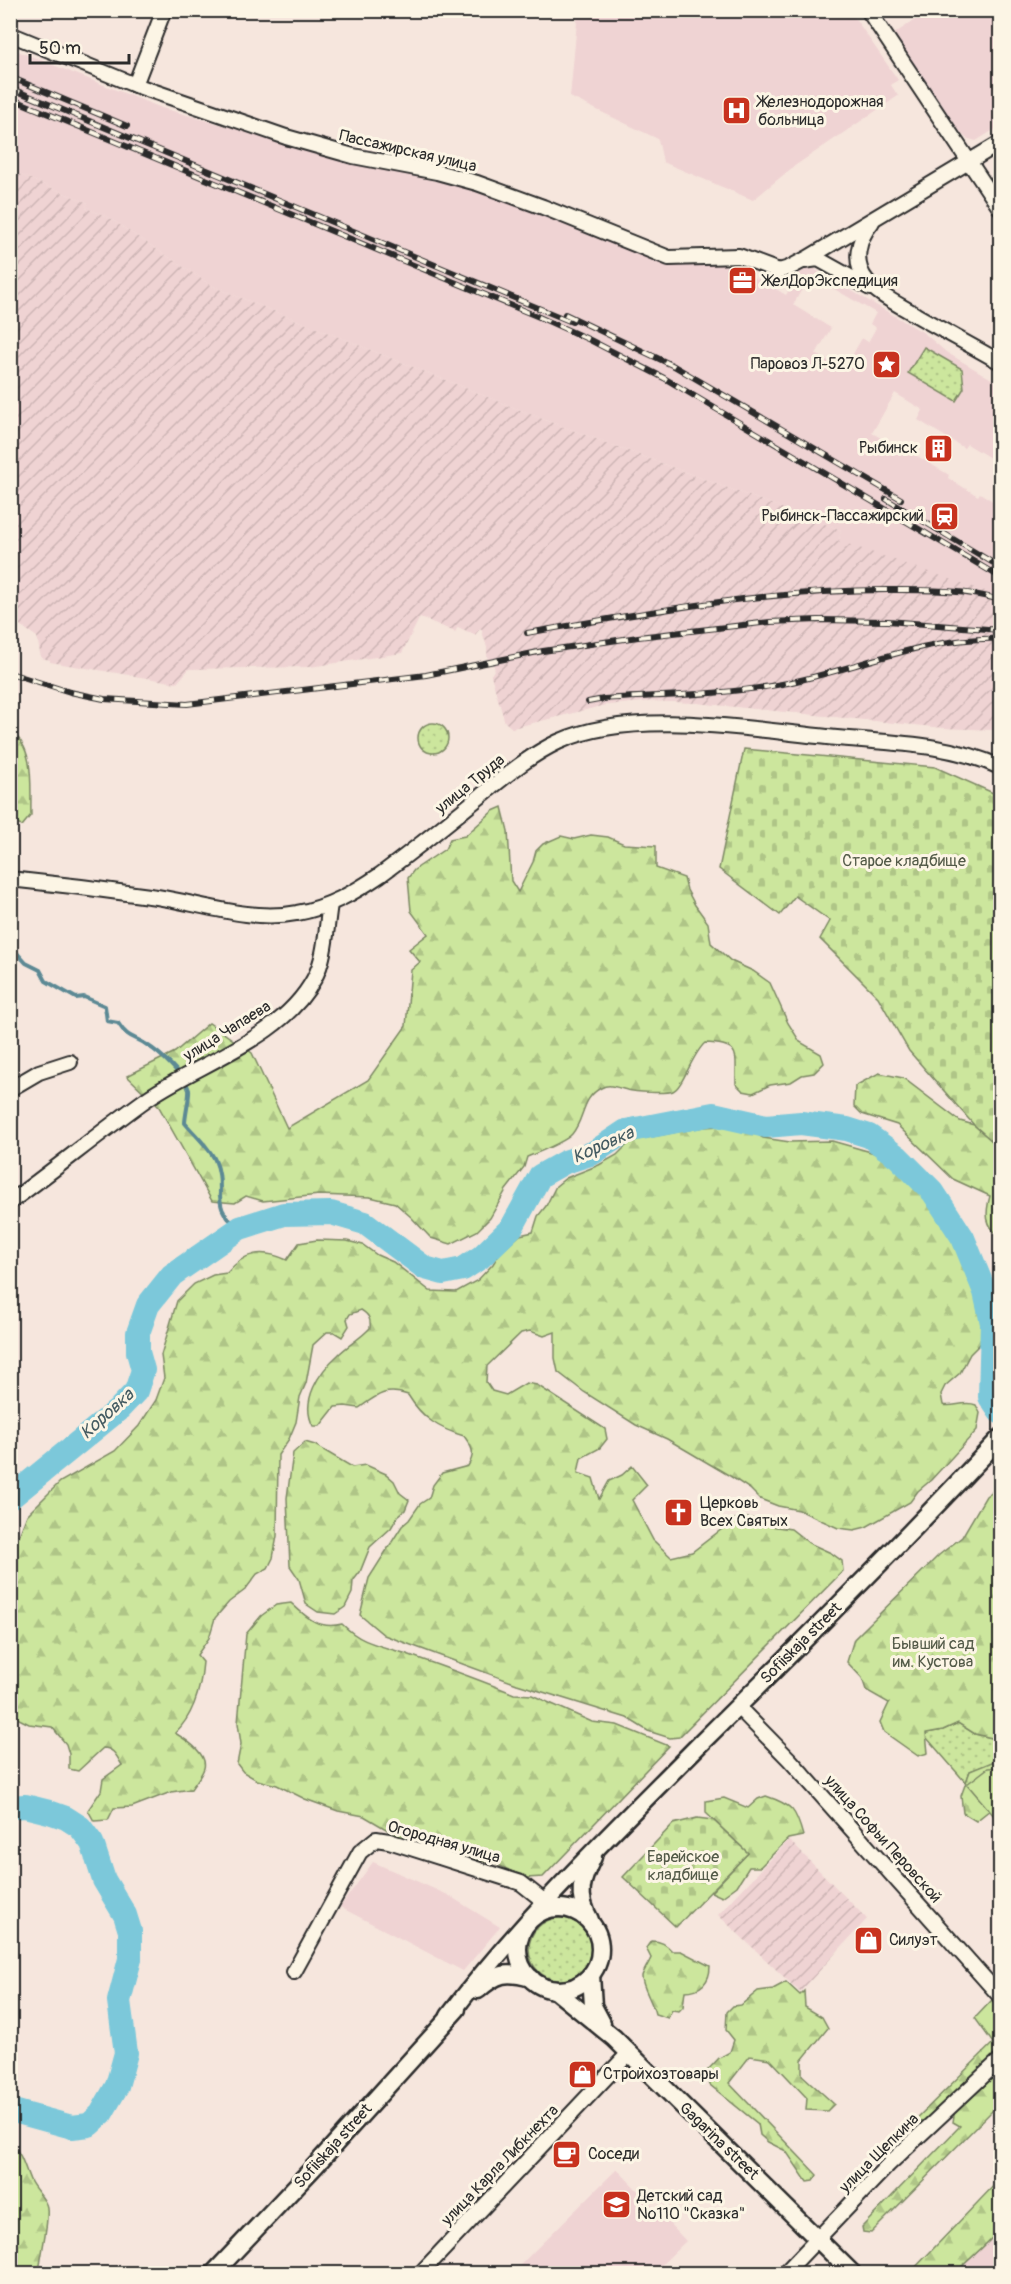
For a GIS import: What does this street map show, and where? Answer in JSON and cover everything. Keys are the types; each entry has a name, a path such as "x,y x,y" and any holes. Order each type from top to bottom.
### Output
{"main road":[{"name":"Sofiiskaja street","path":"213,2274 315,2166 449,2016 545,1902 997,1442"},
{"name":"Sofiiskaja street","path":"590,1921 582,1905 581,1888 585,1873 599,1845"},
{"path":"557,1907 575,1910 590,1921 599,1935 600,1943 599,1960 591,1975 578,1985 563,1990 542,1986 531,1978 522,1966 518,1952 520,1937 526,1923 540,1912 557,1907"},
{"name":"Sofiiskaja street","path":"449,2016 494,1977 510,1974 531,1978"},
{"path":"591,1975 593,2006 614,2038"},
{"name":"Gagarina street","path":"555,1990 614,2038 853,2274"}],"street":[{"path":"135,85 164,10"},
{"path":"868,10 1000,208"},
{"name":"Пассажирская улица","path":"10,34 135,85 286,137 353,156 438,172 477,183 669,258 739,256 779,270 799,262"},
{"path":"799,262 1000,143"},
{"path":"876,218 867,228 860,243 859,263 866,280 889,299"},
{"path":"799,262 819,259 827,262 1000,362"},
{"name":"улица Труда","path":"10,879 158,897 262,915 299,913 330,904 363,887 545,748 574,736 602,729 645,724 683,723 919,746 967,753 1000,767"},
{"name":"улица Чапаева","path":"10,1202 143,1102 256,1036 284,1015 313,980 322,959 330,904"},
{"path":"10,1089 39,1072 70,1062"},
{"name":"улица Софьи Перовской","path":"738,1707 798,1768 1000,1996"},
{"name":"Огородная улица","path":"294,1972 360,1852 376,1839 497,1874 521,1883 545,1902"},
{"name":"улица Карла Либкнехта","path":"420,2274 629,2053"},
{"name":"улица Щепкина","path":"784,2274 888,2165 1000,2060"}],"shaded area":[{"name":"Железнодорожная больница","path":"578,11 850,11 898,80 891,85 898,96 793,167 753,200 663,162 658,139 570,97"},
{"path":"928,11 1000,11 1000,126 976,141 966,138 961,133 894,34"},
{"path":"10,48 162,108 374,168 474,189 525,207 664,264 672,266 720,263 766,283 786,295 799,273 814,269 924,333 946,352 1000,384 1000,400 997,400 994,420 1000,424 1000,468 996,466 997,462 967,444 964,448 918,420 923,410 895,393 872,433 900,449 902,447 949,475 948,478 978,496 980,493 1000,506 1000,730 945,728 698,703 653,701 605,705 512,728 505,722 491,675 495,669 493,663 488,665 487,647 481,627 831,577 841,530 545,420 214,287 106,216 86,208 88,203 11,171","holes":["810,275 876,313 870,324 876,328 868,342 862,338 844,370 816,354 831,328 793,305","924,347 964,388 956,401 909,373"]},
{"path":"11,171 88,203 86,208 106,216 214,287 545,420 841,530 839,541 994,594 1000,603 1000,730 945,728 698,703 653,701 605,705 512,728 505,722 491,675 495,669 493,663 488,665 487,647 481,628 475,635 458,627 455,632 420,617 402,653 310,667 189,669 177,683 50,662 50,660 41,658 37,637 11,619"},
{"path":"789,1840 867,1919 800,1992 718,1915"},
{"path":"373,1862 448,1895 500,1927 463,1971 340,1907"},
{"name":"Детский сад №110 \"Сказка\"","path":"617,2169 686,2241 653,2273 512,2273"},
{"path":"1000,2205 1000,2273 934,2273"}],"green space":[{"path":"924,347 962,369 964,388 956,401 908,373"},
{"path":"433,723 444,727 448,738 444,749 433,753 422,749 418,738 422,727"},
{"path":"11,732 25,748 30,770 31,815 22,826 11,822"},
{"name":"Старое кладбище","path":"744,749 935,767 1000,796 1000,1148 974,1125 909,1051 878,997 820,939 830,921 795,896 780,915 719,869"},
{"path":"502,807 508,831 511,881 518,892 536,851 543,844 561,836 574,839 591,835 608,837 624,844 656,846 656,868 684,878 695,905 708,923 711,943 731,961 753,971 770,983 788,1023 800,1042 821,1054 824,1063 814,1073 802,1075 791,1082 770,1085 753,1093 743,1091 736,1084 736,1059 731,1049 705,1043 673,1091 643,1092 611,1086 601,1088 586,1103 572,1134 527,1157 524,1167 506,1190 490,1218 477,1231 451,1244 431,1238 395,1203 370,1197 319,1195 263,1201 246,1196 235,1203 212,1201 159,1107 127,1076 175,1052 209,1023 252,1053 287,1128 368,1080 406,1026 411,970 420,962 409,949 428,934 411,911 408,878 414,870 445,849 450,839 465,836 493,811"},
{"path":"879,1073 903,1078 960,1121 974,1125 1000,1148 1000,1237 991,1228 987,1219 990,1196 953,1179 897,1125 862,1114 854,1106 855,1086"},
{"path":"721,1126 752,1131 763,1138 790,1142 832,1141 878,1154 920,1189 942,1218 962,1252 983,1310 983,1341 970,1354 960,1373 945,1386 941,1394 943,1405 967,1403 976,1405 980,1413 977,1430 910,1502 866,1527 854,1530 838,1528 799,1510 778,1506 760,1499 750,1489 730,1476 667,1439 636,1425 584,1392 558,1372 555,1358 555,1332 544,1336 530,1331 521,1333 487,1366 486,1382 492,1391 506,1395 526,1383 537,1385 605,1429 607,1439 600,1448 581,1458 578,1473 593,1478 599,1499 609,1481 622,1475 632,1466 647,1485 632,1500 653,1540 671,1557 692,1552 735,1519 751,1518 770,1526 791,1529 809,1543 842,1561 843,1571 679,1737 670,1738 648,1731 627,1718 517,1684 384,1635 360,1615 369,1578 402,1526 420,1504 429,1498 433,1485 442,1473 468,1466 472,1454 471,1447 464,1436 432,1422 408,1395 400,1393 382,1394 359,1408 335,1407 320,1426 313,1426 309,1407 310,1397 318,1378 338,1355 370,1328 369,1318 364,1312 361,1310 350,1314 347,1319 349,1326 342,1337 334,1332 327,1332 313,1345 296,1422 289,1439 278,1455 277,1536 273,1558 268,1568 257,1574 245,1590 229,1602 215,1618 209,1638 197,1655 203,1662 198,1691 192,1709 175,1733 190,1743 203,1757 202,1773 191,1789 171,1792 132,1807 114,1808 108,1820 94,1821 88,1810 101,1791 103,1779 122,1765 115,1754 103,1748 78,1771 69,1769 66,1744 52,1727 29,1724 11,1715 11,1556 27,1515 60,1482 115,1451 139,1426 156,1400 164,1378 161,1355 177,1301 194,1284 213,1275 227,1273 248,1256 262,1253 287,1260 299,1243 317,1240 347,1241 363,1245 393,1262 430,1291 456,1292 478,1280 499,1254 520,1235 533,1232 538,1216 556,1186 566,1178 617,1155 631,1141 703,1127"},
{"path":"305,1442 315,1445 352,1467 366,1465 386,1474 394,1481 400,1493 409,1500 405,1510 398,1516 391,1528 370,1547 360,1572 353,1581 352,1593 345,1607 335,1614 318,1612 306,1604 299,1579 290,1566 287,1498 293,1453"},
{"name":"Бывший сад им. Кустова","path":"1000,1486 1000,1731 992,1738 975,1734 958,1723 943,1730 926,1733 928,1753 918,1756 884,1732 880,1722 889,1703 866,1690 862,1678 847,1662 854,1639 939,1555 962,1537 986,1496"},
{"path":"291,1603 308,1618 320,1624 342,1624 349,1631 371,1643 514,1694 532,1695 592,1722 617,1725 669,1746 543,1877 526,1878 492,1862 418,1844 398,1836 364,1816 338,1811 305,1799 277,1785 257,1780 243,1772 237,1764 241,1744 238,1723 246,1634 261,1616 276,1605"},
{"path":"958,1723 975,1734 992,1738 1000,1731 1000,1762 970,1771 966,1783 926,1737 926,1733 943,1730"},
{"path":"992,1762 1000,1762 1000,1802 976,1821 963,1813 961,1796 970,1771"},
{"path":"1000,1767 1000,1823 967,1784 988,1768"},
{"path":"766,1796 782,1802 792,1810 803,1836 788,1839 760,1867 749,1867 737,1886 722,1897 711,1892 748,1853 706,1813 706,1801 724,1798 748,1808 758,1799"},
{"name":"Еврейское кладбище","path":"697,1818 713,1820 748,1853 676,1927 623,1877 673,1824"},
{"path":"560,1918 572,1920 582,1927 589,1937 591,1949 589,1961 582,1971 572,1978 560,1980 548,1978 538,1971 531,1961 529,1949 531,1937 538,1927 548,1920"},
{"path":"651,1941 663,1943 672,1951 681,1951 710,1966 710,1972 703,1985 691,1991 685,1991 683,2007 679,2011 672,2010 668,2018 655,2014 642,1980 651,1958 646,1948"},
{"path":"786,1982 800,1995 804,1991 805,2007 822,2017 828,2028 802,2060 802,2075 834,2104 827,2111 806,2110 807,2098 770,2059 750,2056 729,2083 817,2175 813,2181 807,2182 786,2151 768,2142 760,2135 758,2124 710,2085 706,2072 719,2058 730,2052 734,2040 726,2030 727,2012 733,2006 741,2005 758,1991 773,1989"},
{"path":"992,2000 1000,2010 1000,2103 871,2233 863,2232 862,2227 960,2126 953,2122 955,2109 898,2151 893,2145 895,2140 993,2043 975,2018"},
{"path":"11,2143 20,2156 30,2180 46,2204 46,2226 39,2273 11,2273"},
{"path":"1000,2179 1000,2229 990,2241 955,2273 910,2273"}],"water":[{"path":"1000,1340 1000,1421 984,1402 981,1347"}],"waterway":[{"path":"10,945 26,963 40,970 46,981 76,998 84,997 105,1006 107,1021 118,1023 128,1035 165,1059 187,1084 189,1097 185,1123 215,1160 220,1180 221,1205 224,1213 240,1228"},
{"name":"Коровка","path":"10,1498 118,1410 136,1391 143,1370 138,1352 138,1333 148,1305 172,1275 240,1228 284,1214 331,1213 365,1223 425,1268 443,1273 463,1269 481,1257 512,1227 540,1176 565,1162 593,1153 626,1131 713,1114 766,1126 801,1123 847,1129 869,1136 898,1157 933,1192 963,1238 985,1292 992,1323 990,1397 1000,1412"},
{"name":"Коровка","path":"10,1807 25,1806 49,1812 66,1818 80,1827 92,1843 104,1880 125,1915 130,1931 130,1959 119,2001 126,2053 117,2086 101,2114 89,2125 72,2127 10,2110"}],"railway":[{"path":"10,77 127,126"},
{"path":"10,88 572,322"},
{"path":"10,98 590,340 664,378 1000,577"},
{"path":"565,314 674,366 901,499"},
{"path":"886,499 1000,567"},
{"path":"527,633 617,617 797,594 930,590 973,594 1000,600"},
{"path":"10,673 70,692 104,699 187,704 426,675 543,651 638,637 770,622 888,621 1000,630"},
{"path":"588,702 760,688 809,678 917,648 972,639 1000,639"}],"place":[{"name":"Железнодорожная больница","path":"737,111"},
{"name":"ЖелДорЭкспедиция","path":"742,281"},
{"name":"Паровоз Л-5270","path":"886,364"},
{"name":"Рыбинск","path":"939,448"},
{"name":"Рыбинск-Пассажирский","path":"945,516"},
{"name":"Церковь Всех Святых","path":"679,1512"},
{"name":"Силуэт","path":"868,1940"},
{"name":"Стройхозтовары","path":"582,2074"},
{"name":"Соседи","path":"567,2154"},
{"name":"Детский сад №110 \"Сказка\"","path":"616,2205"}]}
